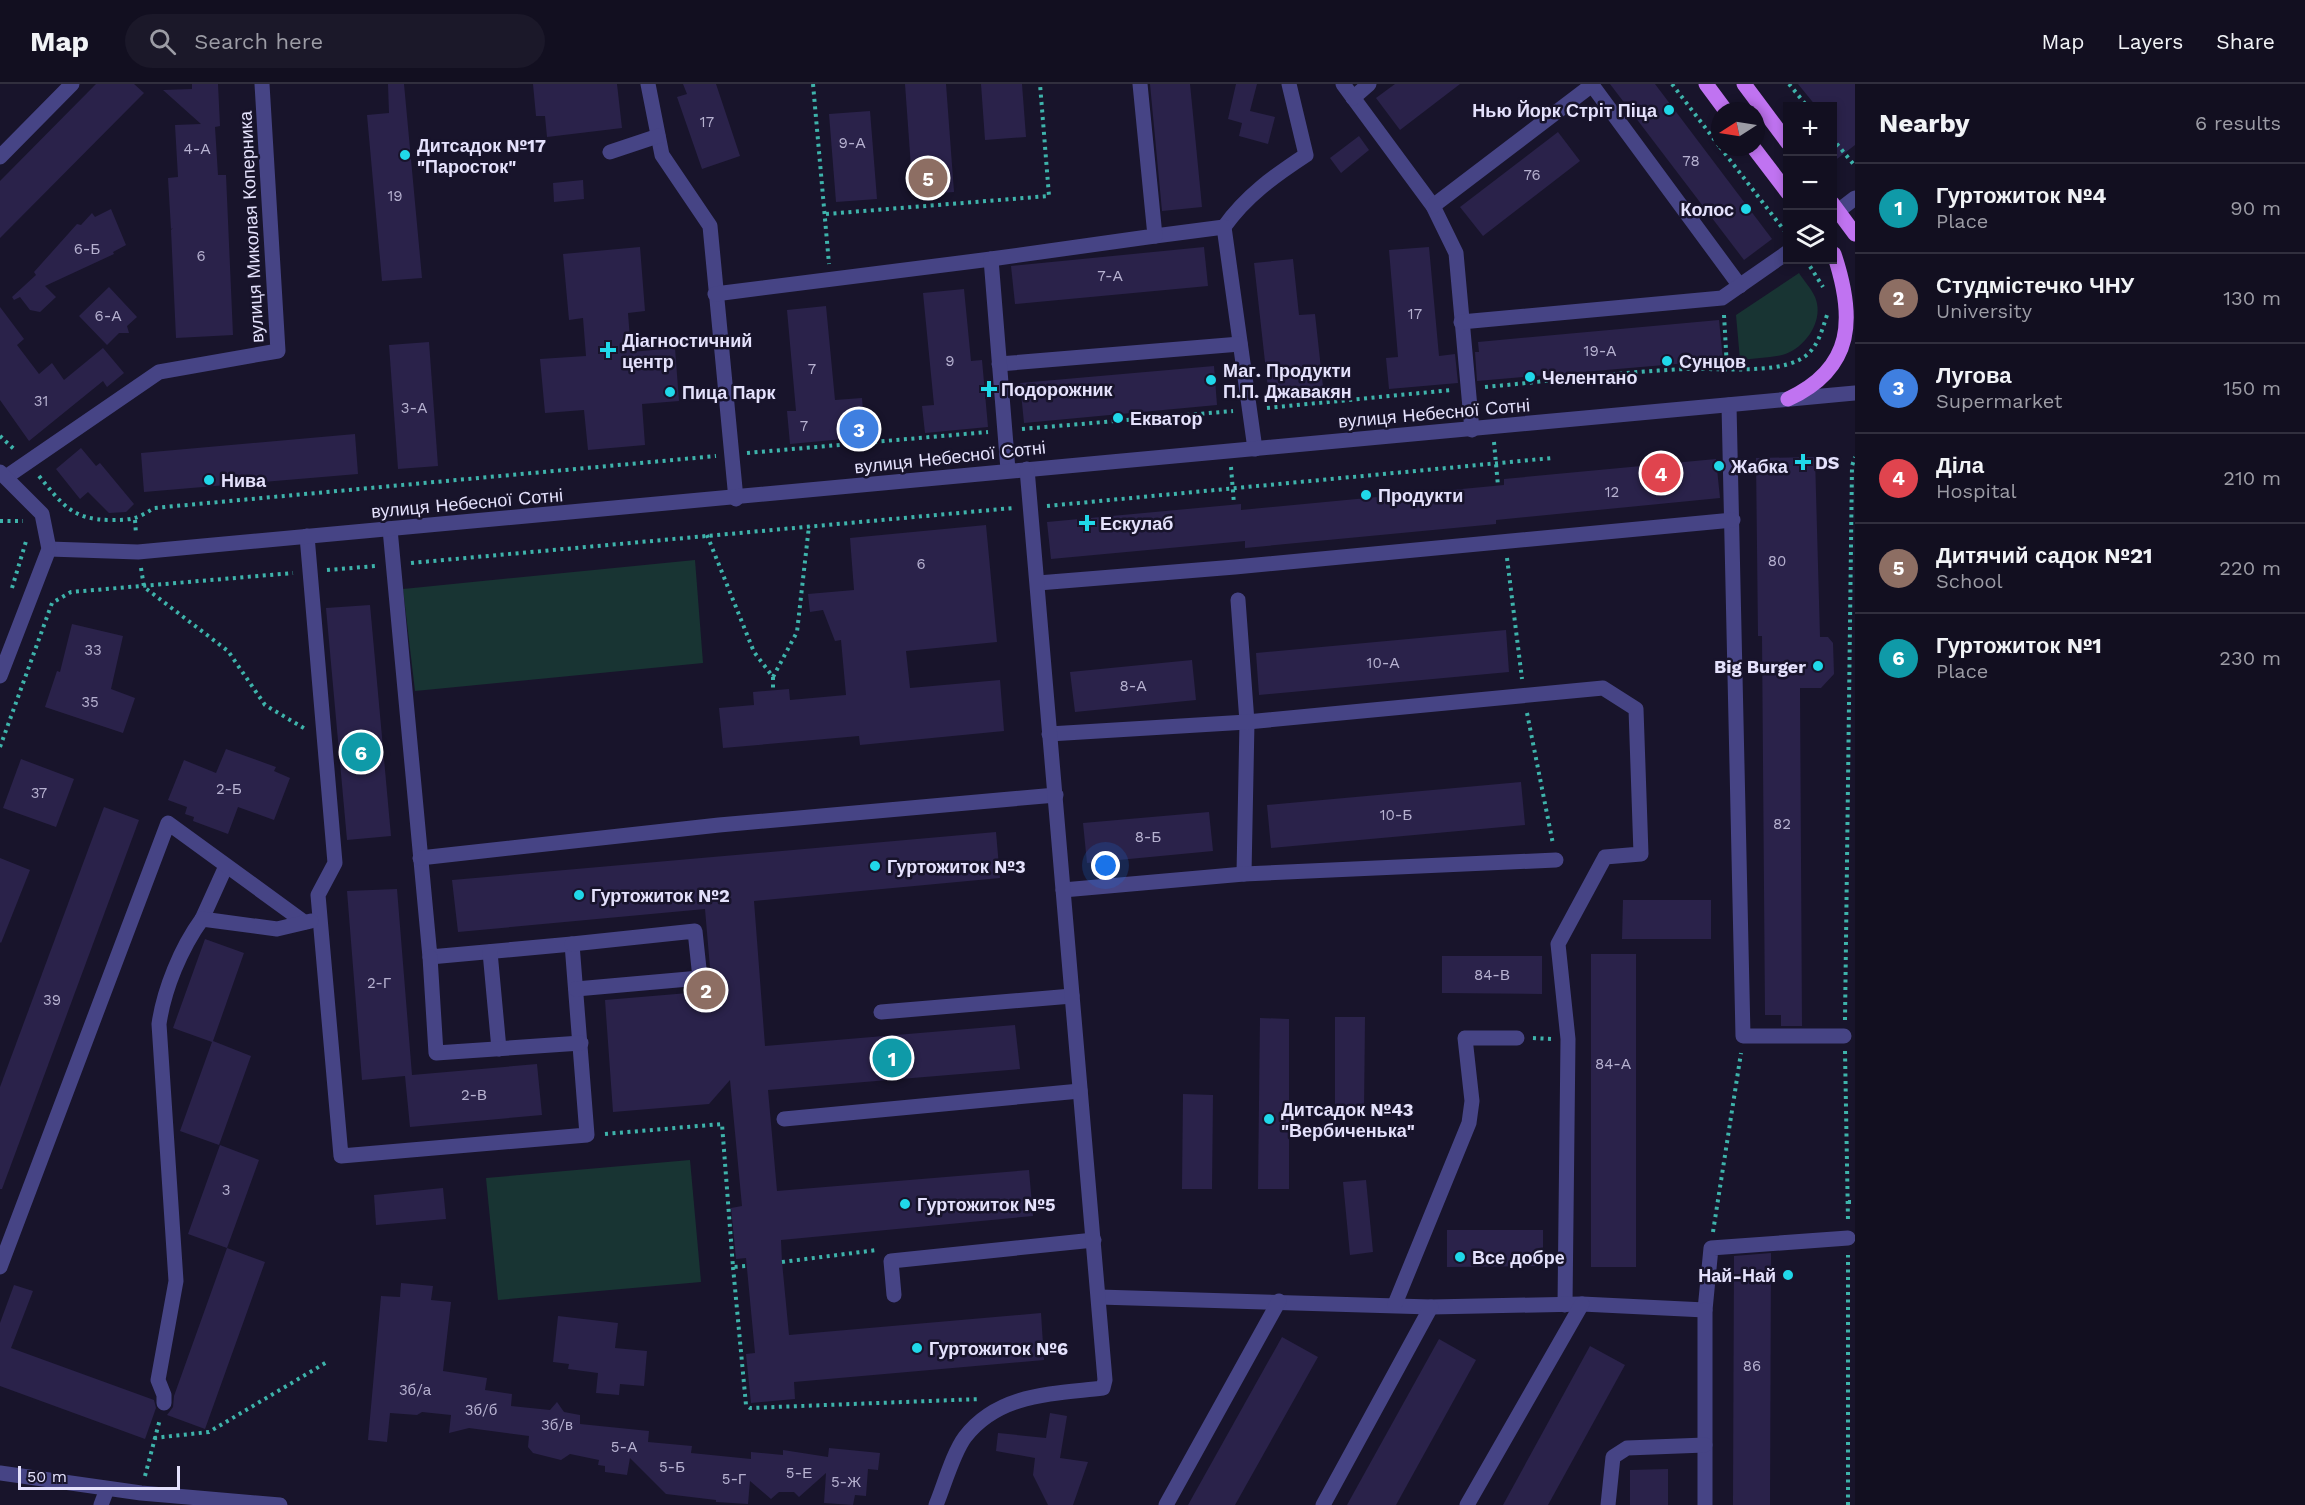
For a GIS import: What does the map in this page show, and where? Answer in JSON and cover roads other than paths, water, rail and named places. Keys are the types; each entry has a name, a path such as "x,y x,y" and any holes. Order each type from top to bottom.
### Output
{"main road":[{"path":"1706,84 1719,102"},
{"path":"1744,84 1783,136"},
{"path":"1760,156 1783,186"},
{"path":"1837,210 1855,234"},
{"path":"1837,260 1855,286"},
{"path":"1788,399 1808,390 1821,379 1834,364 1847,332 1844,283 1837,264"}],"street":[{"path":"0,157 72,84"},
{"name":"вулиця Миколая Коперника","path":"3,475 27,462 159,372 278,351 262,84"},
{"path":"648,84 662,155 710,226 736,499"},
{"path":"1140,84 1155,236"},
{"path":"1254,449 1224,227 1238,207 1268,180 1306,155 1289,84"},
{"path":"1343,84 1433,206 1456,252 1472,430"},
{"path":"1353,98 1369,84"},
{"path":"1433,206 1592,85 1740,286"},
{"path":"610,152 658,136"},
{"path":"1837,206 1855,198"},
{"path":"715,294 1224,227"},
{"path":"1461,322 1722,298 1783,256"},
{"path":"991,259 1008,470"},
{"path":"999,364 1240,344"},
{"name":"вулиця Небесної Сотні","path":"49,549 138,552 736,499 1008,470 1472,430 1855,393"},
{"path":"1729,405 1743,1036 1844,1036"},
{"path":"936,1505 965,1438 994,1411 1026,1396 1103,1388 1105,1380 1027,469"},
{"path":"0,676 49,549 42,514 3,475"},
{"path":"1038,583 1235,567 1733,520"},
{"path":"390,529 430,957 435,1053 580,1043"},
{"path":"307,536 335,863 318,895 341,1156 587,1136 572,944"},
{"path":"1238,600 1247,722 1244,874"},
{"path":"1049,734 1247,722 1603,688 1636,709 1641,854 1605,857 1558,944 1568,1039 1565,1305"},
{"path":"420,858 718,825 1056,795"},
{"path":"0,1267 168,823 304,922"},
{"path":"1063,890 1244,874 1556,860"},
{"path":"163,1408 164,1395 158,1380 176,1281 159,1024 161,1010 189,937 202,919 226,866"},
{"path":"202,919 277,929 320,919"},
{"path":"430,957 695,931 700,978 576,989"},
{"path":"490,952 499,1049"},
{"path":"881,1012 1072,996"},
{"path":"1395,1304 1470,1123 1472,1101 1465,1038 1517,1038"},
{"path":"784,1119 1080,1091"},
{"path":"1705,1505 1705,1310 1711,1248 1848,1238"},
{"path":"894,1295 891,1261 1094,1240"},
{"path":"1099,1297 1395,1304 1431,1307 1582,1304 1705,1310"},
{"path":"1166,1505 1279,1301"},
{"path":"1467,1505 1582,1304"},
{"path":"1323,1505 1431,1307"},
{"path":"1608,1505 1613,1456 1627,1448 1705,1445"},
{"path":"0,1473 141,1493 280,1505"},
{"path":"101,1505 107,1489"}],"place":[{"name":"Нью Йорк Стріт Піца","path":"1669,110"},
{"name":"Дитсадок №17 \"Паросток\"","path":"405,155"},
{"name":"Дитячий садок №21","path":"928,178"},
{"name":"Колос","path":"1746,209"},
{"name":"Діагностичний центр","path":"608,350"},
{"name":"Сунцов","path":"1667,361"},
{"name":"Челентано","path":"1530,377"},
{"name":"Маг. Продукти П.П. Джавакян","path":"1211,380"},
{"name":"Подорожник","path":"989,389"},
{"name":"Пица Парк","path":"670,392"},
{"name":"Екватор","path":"1118,418"},
{"name":"Лугова","path":"859,429"},
{"name":"DS","path":"1803,462"},
{"name":"Жабка","path":"1719,466"},
{"name":"Діла","path":"1661,473"},
{"name":"Нива","path":"209,480"},
{"name":"Продукти","path":"1366,495"},
{"name":"Ескулаб","path":"1087,523"},
{"name":"Big Burger","path":"1818,666"},
{"name":"Гуртожиток №1","path":"361,752"},
{"name":"Гуртожиток №3","path":"875,866"},
{"name":"Гуртожиток №2","path":"579,895"},
{"name":"Студмістечко ЧНУ","path":"706,990"},
{"name":"Гуртожиток №4","path":"892,1058"},
{"name":"Дитсадок №43 \"Вербиченька\"","path":"1269,1119"},
{"name":"Гуртожиток №5","path":"905,1204"},
{"name":"Все добре","path":"1460,1257"},
{"name":"Най-Най","path":"1788,1275"},
{"name":"Гуртожиток №6","path":"917,1348"}]}
